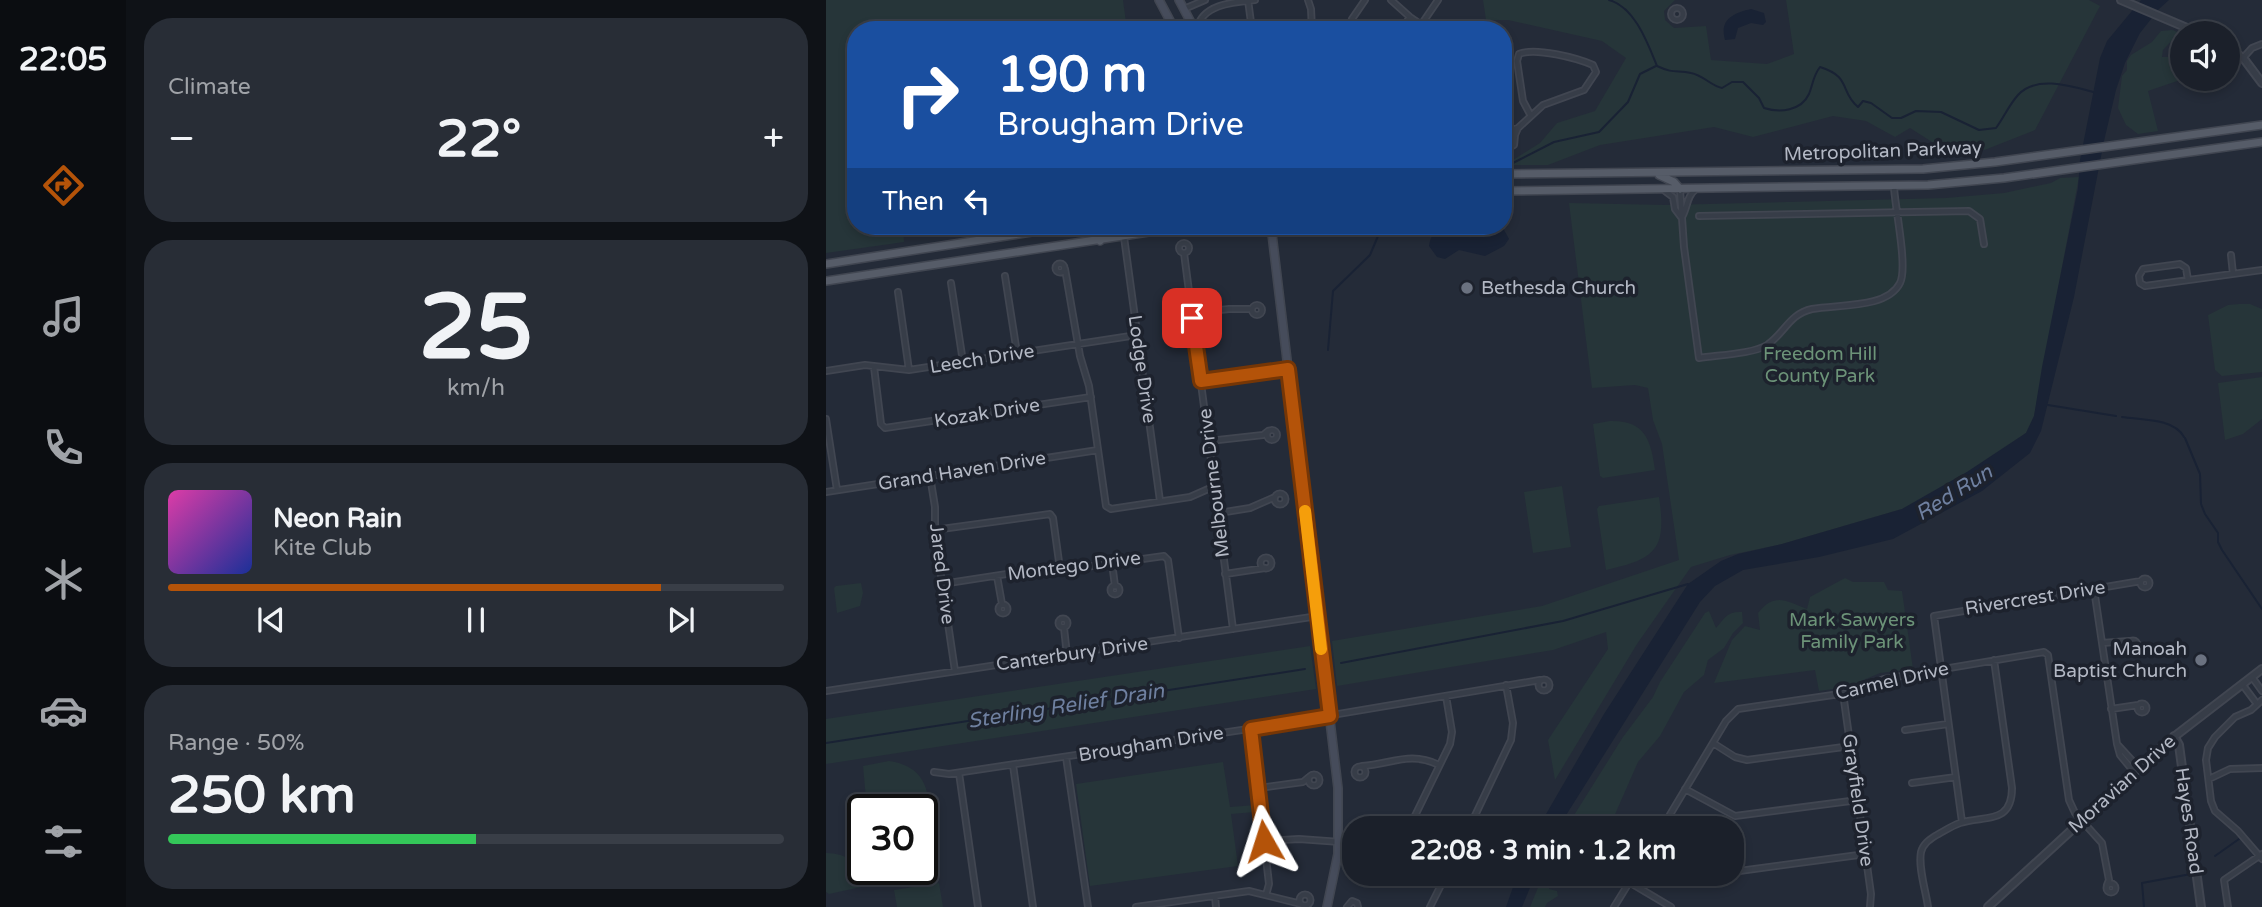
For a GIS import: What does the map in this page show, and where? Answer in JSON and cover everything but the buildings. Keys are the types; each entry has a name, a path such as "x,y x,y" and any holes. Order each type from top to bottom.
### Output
{"main road":[{"path":"1160,0 1170,21"},
{"path":"1179,0 1191,21"},
{"name":"Metropolitan Parkway","path":"1512,174 1903,170 1965,165 2262,125"},
{"path":"2176,154 2173,145 2179,137"},
{"name":"Metropolitan Parkway","path":"1512,191 1896,187 1968,182 2262,142"},
{"path":"1896,187 1905,180 1903,170"},
{"path":"1652,173 1670,179 1680,189"},
{"path":"826,264 1014,235"},
{"path":"1100,241 1107,235"},
{"path":"830,281 1131,235"},
{"path":"1274,235 1339,801 1336,868 1327,907"},
{"path":"886,272 882,262 889,255"},
{"path":"830,281 841,271 837,262"}],"street":[{"path":"1248,0 1251,21"},
{"path":"1200,21 1219,5 1255,0"},
{"path":"1308,0 1312,21"},
{"path":"1352,19 1365,0"},
{"path":"1391,0 1416,21"},
{"path":"1424,21 1438,0"},
{"path":"2122,0 2171,21"},
{"path":"1184,9 1203,1 1209,12"},
{"path":"1676,8 1682,12 1681,18 1674,19 1671,13 1676,8"},
{"path":"1407,21 1410,17"},
{"path":"2243,58 2252,48 2262,44"},
{"path":"1512,131 1518,128 1543,105 1584,90 1596,72 1593,65 1552,54 1525,51 1519,54 1517,61 1522,102 1531,116"},
{"path":"2240,56 2262,83"},
{"path":"1680,189 1699,358 1766,346 1797,314 1888,297 1899,285 1902,277 1896,187"},
{"path":"1661,189 1673,197 1675,209 1682,218"},
{"path":"1682,218 1688,208 1689,196 1696,189"},
{"path":"1699,216 1969,211 1980,219 1984,244"},
{"name":"Lodge Drive","path":"1124,237 1160,501"},
{"name":"Melbourne Drive","path":"1184,253 1233,629"},
{"path":"2231,255 2234,274"},
{"path":"2188,280 2186,268 2179,264 2143,269 2139,276 2140,284 2146,286 2262,270"},
{"path":"1063,272 1091,397 1107,508 1190,497 1215,486"},
{"path":"1005,276 1017,353"},
{"path":"951,283 963,362"},
{"path":"898,292 909,370"},
{"path":"1192,313 1251,309"},
{"name":"Leech Drive","path":"826,371 860,366 909,370 1137,335"},
{"name":"Kozak Drive","path":"874,367 883,427 1091,397"},
{"path":"1201,381 1288,369"},
{"path":"826,419 837,490"},
{"path":"1209,442 1266,434"},
{"name":"Grand Haven Drive","path":"826,492 1098,450"},
{"name":"Jared Drive","path":"930,476 935,511 934,530 956,671"},
{"path":"1219,513 1250,508 1274,500"},
{"path":"934,530 1051,514 1060,569"},
{"name":"Montego Drive","path":"942,584 1163,555 1167,557 1179,638"},
{"path":"1225,574 1265,568 1271,565 1270,560 1264,558 1258,569"},
{"path":"1112,563 1115,586"},
{"path":"1261,563 1265,568"},
{"path":"997,576 1002,604"},
{"name":"Rivercrest Drive","path":"1941,670 1934,616 2139,583"},
{"path":"2094,589 2117,744 2120,755 2136,770"},
{"name":"Canterbury Drive","path":"826,691 1318,615"},
{"path":"1064,628 1067,654"},
{"path":"2102,643 2128,642"},
{"name":"Carmel Drive","path":"1713,743 1730,716 1738,709 1843,693 1884,679 2046,652 2068,800 2082,820"},
{"path":"1928,907 1921,850 1930,839 1962,822 1998,816 2009,806 2012,795 1994,659"},
{"path":"1941,670 1962,822"},
{"name":"Moravian Drive","path":"1988,907 2174,736 2262,670"},
{"path":"2252,677 2262,691"},
{"path":"1533,682 1538,687 1544,691 1549,686 1546,680 1540,680 1538,687"},
{"name":"Brougham Drive","path":"934,772 944,775 959,773 1251,729 1540,680"},
{"path":"2228,907 2224,880 2261,856 2215,811 2211,801 2206,760 2211,742 2235,717 2260,702 2242,684"},
{"path":"1475,816 1511,740 1513,723 1507,685"},
{"name":"Grayfield Drive","path":"1843,693 1866,854 1870,907"},
{"path":"1415,816 1450,744 1452,732 1446,696"},
{"path":"2111,709 2137,707"},
{"path":"1905,730 1948,724"},
{"path":"1251,729 1269,884 1266,895"},
{"name":"Hayes Road","path":"2174,736 2179,745 2201,907"},
{"path":"1669,816 1713,743 1747,761 1851,747"},
{"path":"1066,757 1088,907"},
{"path":"1370,766 1361,777 1355,774 1356,768 1362,766 1412,758 1423,758 1439,765"},
{"path":"1013,765 1033,907"},
{"path":"1362,766 1366,772"},
{"path":"2209,779 2230,769 2262,768"},
{"path":"959,773 978,907"},
{"path":"1259,788 1303,782 1317,785 1320,779 1316,775 1303,782"},
{"path":"1309,777 1310,784"},
{"path":"1912,783 1956,777"},
{"path":"1685,789 1735,816 1858,800"},
{"path":"2082,820 2102,843 2110,883"},
{"path":"1264,841 1299,839 1342,842"},
{"path":"1744,870 1866,854"},
{"path":"1430,907 1441,886"},
{"path":"1614,907 1627,886"},
{"path":"1636,886 1671,907"},
{"path":"1136,907 1249,891 1298,902"},
{"path":"1215,896 1216,907"},
{"path":"1347,907 1352,901 1358,906"}],"green space":[{"path":"826,0 1123,0 1126,21 847,21 847,235 904,235 904,242 826,253"},
{"path":"1483,0 1675,0 1664,11 1665,20 1674,28 1706,26 1711,60 1767,64 1794,54 1786,0 2089,0 2100,6 2035,130 1982,151 1943,149 1910,128 1895,137 1866,121 1833,116 1753,137 1714,127 1600,145 1548,165 1512,165 1512,161 1540,143 1557,123 1595,111 1626,58 1602,41 1508,20 1486,20"},
{"path":"2170,30 2170,43 2163,50 2162,57 2170,57 2170,83 2148,91 2158,131 2138,134 2126,125 2118,108 2122,76 2127,70 2127,61 2131,55 2152,42 2161,31"},
{"name":"Freedom Hill County Park","path":"2079,177 2034,416 2026,433 1967,472 1902,509 1691,567 1637,644 1555,780 1548,740 1608,649 1606,632 1553,650 1337,686 1332,641 1542,606 1679,560 1662,444 1653,420 1648,388 1635,385 1592,388 1569,203 1667,205 1946,198 2004,193 2051,183 2060,178"},
{"path":"2250,304 2262,309 2262,372 2222,376 2215,370 2208,315 2228,305"},
{"path":"2262,377 2262,419 2243,434 2225,440 2218,383"},
{"path":"1610,421 1639,428 1648,441 1655,470 1603,478 1600,476 1593,424"},
{"path":"1562,486 1571,547 1533,553 1524,492"},
{"path":"1659,497 1661,529 1654,549 1636,561 1606,570 1597,509 1599,506"},
{"name":"Mark Sawyers Family Park","path":"1845,578 1853,582 1884,582 1888,590 1902,591 1913,669 1880,673 1847,687 1819,691 1815,670 1714,683 1732,640 1745,626 1760,630 1758,613 1764,606 1781,600 1807,609 1810,597"},
{"path":"861,583 863,593 860,606 837,613 834,588"},
{"path":"1709,611 1716,628 1726,616 1737,612 1742,612 1743,623 1724,648 1708,660 1704,675 1684,692 1660,736 1638,762 1614,816 1574,816 1623,737 1653,697 1705,613"},
{"path":"1310,646 1316,689 826,764 826,719"},
{"path":"889,761 909,767 921,779 928,794 866,794 863,766"},
{"path":"1223,762 1230,807 1255,805 1255,812 1231,814 1238,866 1090,886 1076,784"},
{"path":"826,853 847,858 847,885 866,885 829,894 826,892"},
{"path":"938,883 943,907 897,907 894,890"},
{"path":"1539,886 1549,886 1549,889 1557,891 1558,896 1545,907 1530,907"}],"water":[{"name":"Red Run","path":"2141,0 2169,0 2140,33 2125,63 2116,90 2074,297 2041,431 2030,453 1982,491 1893,539 1819,557 1743,570 1715,586 1700,602 1566,816 1545,816 1604,714 1688,584 1721,561 1738,554 1902,509 1967,472 2026,433 2034,416 2078,188 2080,160 2100,58 2107,41"},
{"path":"1751,9 1764,13 1766,22 1763,25 1751,23 1738,28 1735,39 1725,40 1724,27 1729,18"},
{"path":"1433,235 1507,235 1509,239 1504,246 1485,256 1459,250 1445,259 1437,257 1429,246"},
{"path":"1513,886 1531,886 1522,907 1506,907"}],"waterway":[{"path":"1609,0 1618,4 1633,18 1645,37 1657,66 1695,74 1722,88 1732,82 1743,82 1759,98 1764,108 1770,110 1790,109 1801,104 1809,94 1820,67 1837,75 1858,107 1863,101 1871,103 1892,118 1901,118 1916,111 1941,112 1979,130 1996,128 2018,95 2034,85 2054,84 2093,92"},
{"path":"1512,163 1554,142 1599,132 1628,102 1640,74 1656,66"},
{"path":"1328,350 1333,291 1370,255 1380,235"},
{"path":"2048,405 2116,416"},
{"path":"2122,417 2165,423 2173,426 2184,437"},
{"path":"2185,438 2200,474 2201,504 2205,514 2218,533 2222,550 2262,609"},
{"name":"Sterling Relief Drain","path":"1341,663 1563,621 1688,584"},
{"name":"Sterling Relief Drain","path":"826,743 1305,669"},
{"path":"2215,856 2239,839"},
{"path":"2144,907 2142,883 2191,874"}],"slow traffic":[{"path":"1305,511 1321,649"}],"place":[{"name":"Bethesda Church","path":"1467,288"},
{"name":"Manoah Baptist Church","path":"2201,660"}],"route":[{"path":"1192,318 1201,381 1288,369 1330,716 1251,729 1264,841"}]}
